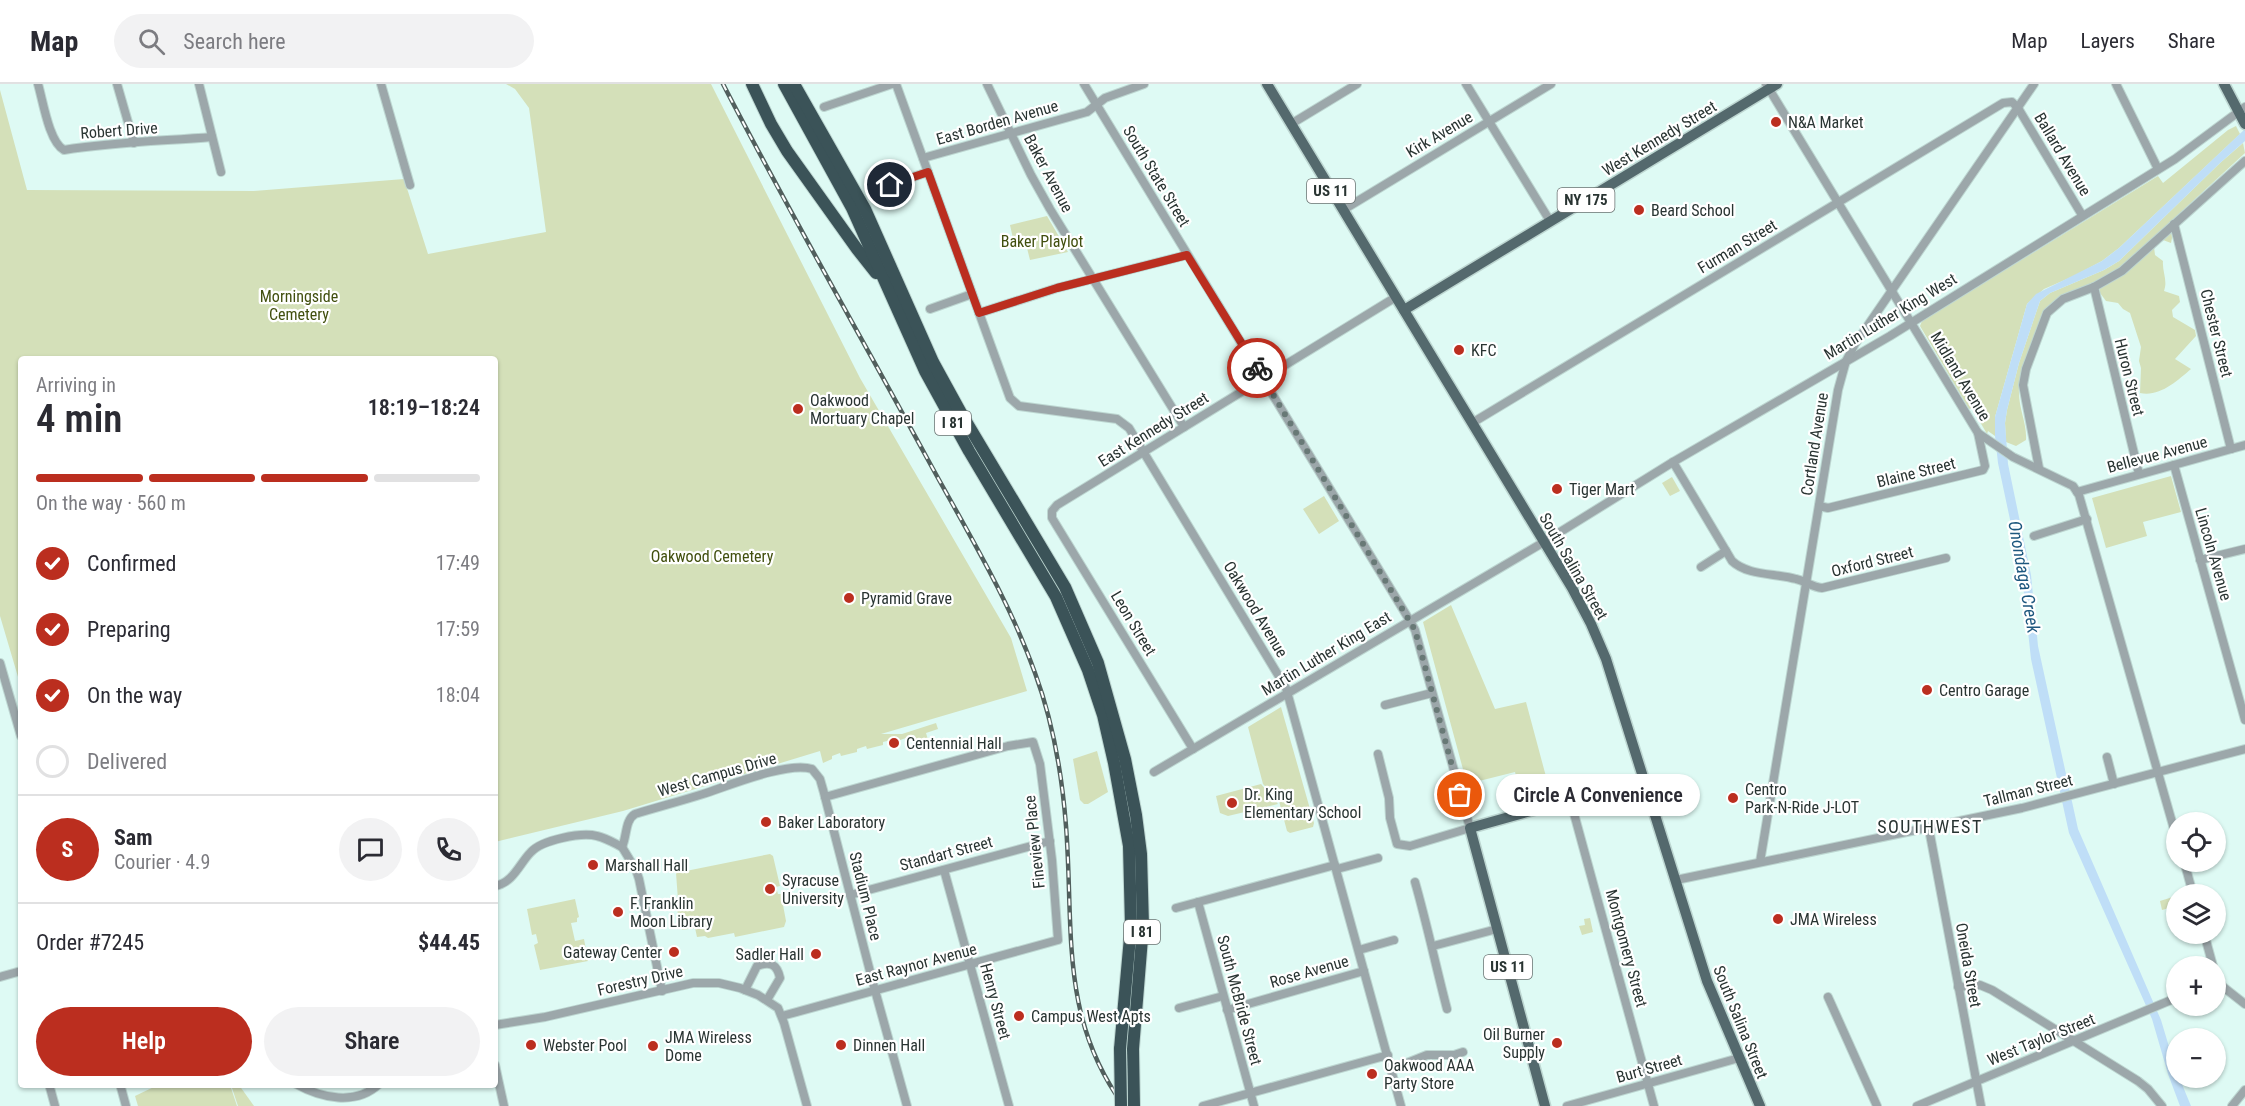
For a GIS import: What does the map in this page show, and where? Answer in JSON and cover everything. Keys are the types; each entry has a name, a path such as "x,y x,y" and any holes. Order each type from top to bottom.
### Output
{"highway":[{"path":"752,84 787,152 857,249 887,286"},
{"name":"I 81","path":"784,84 852,208 925,371 969,451 1056,597 1091,677 1119,761"},
{"name":"I 81","path":"794,84 865,209 919,332 960,414 1065,587 1098,663 1143,885 1143,915 1133,1049 1134,1106"},
{"name":"I 81","path":"1121,1106 1120,1049 1131,926 1130,816"}],"main road":[{"name":"South Salina Street","path":"1267,84 1572,588 1598,639 1707,981 1760,1106"},
{"path":"2224,84 2242,110 2245,124"},
{"name":"West Kennedy Street","path":"1404,310 1770,86"},
{"path":"1470,828 1644,779"},
{"name":"South State Street","path":"1470,828 1545,1106"}],"street":[{"name":"Robert Drive","path":"38,84 53,137 59,147 64,150 103,143 134,143 212,136"},
{"path":"117,84 134,143"},
{"path":"199,84 221,172"},
{"path":"381,84 410,185"},
{"path":"824,107 894,84 979,313 1094,279 1187,255"},
{"name":"Baker Avenue","path":"987,84 1050,209 1184,427"},
{"name":"South State Street","path":"1084,84 1415,630 1470,828"},
{"name":"East Borden Avenue","path":"923,158 1087,112 1105,98 1144,84"},
{"path":"1291,124 1357,84"},
{"path":"1466,84 1550,221"},
{"name":"Kirk Avenue","path":"1343,210 1551,84"},
{"name":"Cortland Avenue","path":"1760,862 1838,390 1846,361 1891,290 2034,84"},
{"path":"2116,84 2158,169"},
{"name":"Midland Avenue","path":"1770,86 1978,433 2013,457 2073,486 2077,492"},
{"name":"Furman Street","path":"1472,423 1997,106 2012,102 2018,108"},
{"name":"Ballard Avenue","path":"2018,108 2082,215"},
{"name":"Martin Luther King West","path":"1544,542 1673,462 1911,322 2158,169 2242,110"},
{"path":"2039,468 2023,385 2026,369 2043,320 2063,299 2094,287 2122,271 2245,161"},
{"path":"871,191 928,172"},
{"name":"Chester Street","path":"2174,224 2231,449"},
{"name":"Huron Street","path":"2094,287 2139,474"},
{"path":"930,309 972,294"},
{"name":"East Kennedy Street","path":"1052,513 1057,505 1396,297"},
{"name":"Oakwood Avenue","path":"979,313 1004,384 1016,405 1117,419 1129,428 1288,693 1401,1106"},
{"name":"Blaine Street","path":"1819,506 1828,508 1983,470 1985,466 1978,433"},
{"name":"Bellevue Avenue","path":"2077,492 2245,445"},
{"name":"Oxford Street","path":"1673,462 1732,561 1743,569 1798,579 1822,588 1946,558"},
{"name":"Lincoln Avenue","path":"2174,465 2245,720"},
{"path":"2077,492 2087,519 2169,812"},
{"name":"Leon Street","path":"1052,513 1052,518 1193,749"},
{"path":"2034,536 2087,519"},
{"name":"Martin Luther King East","path":"1154,772 1544,542"},
{"path":"2200,560 2245,549"},
{"path":"1701,567 1726,551"},
{"path":"0,663 18,726"},
{"path":"1385,705 1432,693"},
{"name":"Fineview Place","path":"825,797 1008,746 1033,742 1040,764 1050,841 1058,940"},
{"name":"Tallman Street","path":"1676,880 1929,829 2058,799 2245,749"},
{"path":"1378,754 1397,844 1410,846 1470,828"},
{"path":"2107,757 2114,784"},
{"name":"West Campus Drive","path":"622,847 627,835 628,823 635,814 705,793 732,782 806,767 818,774 825,797"},
{"name":"Stadium Place","path":"825,797 907,1106"},
{"name":"Montgomery Street","path":"1570,799 1654,1106"},
{"name":"Oneida Street","path":"1929,829 1981,1106"},
{"path":"498,885 510,879 530,853 542,843 589,835 622,847 639,879 662,991"},
{"name":"Standart Street","path":"850,895 1050,841"},
{"path":"1176,908 1378,858"},
{"name":"Henry Street","path":"944,870 1009,1106"},
{"path":"1415,882 1433,946 1447,1009"},
{"name":"South McBride Street","path":"1198,903 1254,1106"},
{"path":"1433,946 1497,929"},
{"name":"East Raynor Avenue","path":"782,1016 1058,940"},
{"path":"1359,950 1394,940"},
{"path":"745,990 757,966 766,963 773,964 778,969 780,978 767,1000"},
{"name":"Rose Avenue","path":"1227,1010 1364,971"},
{"path":"0,977 18,972"},
{"name":"Forestry Drive","path":"498,1025 545,1017 693,983 708,982 745,990 767,1000 778,1008 782,1016"},
{"path":"1958,987 1985,986 2138,1081 2162,1106"},
{"path":"2226,989 2245,1004"},
{"path":"1179,1008 1223,996"},
{"path":"1828,997 1877,1106"},
{"name":"West Taylor Street","path":"1917,1106 2166,1003"},
{"path":"782,1016 807,1106"},
{"path":"1392,1069 1427,1055 1463,1052"},
{"path":"1203,1106 1388,1055"},
{"name":"Burt Street","path":"1567,1106 1738,1058"},
{"path":"498,1079 504,1106"},
{"path":"50,1088 56,1106"},
{"path":"121,1088 126,1106"},
{"path":"305,1088 324,1096 341,1099 357,1097 375,1088"},
{"path":"2232,1106 2244,1094"}],"green space":[{"name":"Oakwood Cemetery","path":"506,84 711,84 860,378 1011,638 1027,691 881,734 902,734 936,723 938,729 926,733 929,743 926,744 925,741 919,743 914,735 892,743 891,740 883,742 883,745 867,749 866,746 857,749 857,752 841,756 840,753 823,763 820,751 623,811 498,841 498,356 18,356 18,677 0,616 0,90 27,190 254,191 404,179 428,254 546,232 529,108 515,89"},
{"path":"2236,126 2240,134 2119,248 2102,261 2044,289 2027,304 1995,417 1995,436 1988,431 1987,434 1972,408 1969,409 1920,326 1922,321 2158,176 2163,183"},
{"path":"2243,143 2245,153 2170,222 2171,243 2163,240 2154,247 2155,255 2163,261 2164,291 2179,296 2180,302 2172,310 2173,317 2195,330 2196,336 2175,359 2191,369 2161,390 2147,394 2140,393 2141,347 2130,313 2118,303 2106,301 2100,293 2099,281 2082,287 2051,305 2040,323 2019,383 2019,399 2026,440 2016,446 2006,442 2007,410 2019,363 2040,301 2050,293 2104,270 2119,261"},
{"name":"Baker Playlot","path":"1047,216 1068,252 1030,260 1025,240 1014,243 1010,225"},
{"path":"2171,476 2181,512 2143,522 2147,536 2106,548 2092,498"},
{"path":"1672,477 1680,491 1670,496 1662,483"},
{"path":"1324,496 1339,521 1319,534 1303,509"},
{"path":"1451,605 1495,709 1526,702 1552,799 1524,807 1515,772 1467,784 1423,622"},
{"path":"1281,707 1314,823 1313,827 1290,833 1287,831 1279,801 1263,784 1248,727"},
{"path":"1097,751 1108,792 1084,804 1080,800 1073,759"},
{"path":"1261,784 1278,804 1228,816 1220,813 1216,796"},
{"path":"770,854 773,856 780,886 776,887 778,894 781,894 786,921 784,927 735,937 734,933 708,938 697,937 695,928 682,930 675,901 678,900 676,873"},
{"path":"575,899 579,917 577,922 571,923 575,941 584,939 588,961 540,970 534,945 538,943 536,934 532,935 527,909"},
{"path":"2166,899 2166,909 2162,910 2160,901"},
{"path":"1590,918 1593,932 1582,935 1579,926 1585,925 1584,919"},
{"path":"152,1088 231,1088 237,1106 138,1106 135,1096"},
{"path":"232,1088 241,1088 254,1106 238,1106"}],"water":[{"name":"Onondaga Creek","path":"2245,129 2245,141 2119,261 2104,270 2050,293 2040,301 2019,363 2005,423 2008,464 2031,575 2038,646 2078,829 2161,1020 2166,1037 2166,1067 2152,1019 2069,833 2031,659 2022,576 1998,463 1995,436 1995,417 2027,304 2036,294 2102,261 2119,248"},
{"path":"2173,1088 2184,1088 2191,1106 2180,1106"}],"railway":[{"path":"723,84 798,225 985,563 1012,617 1035,673 1052,729 1062,787 1071,936 1079,1006 1103,1073 1124,1106"}],"way so far":[{"path":"1257,368 1415,630 1460,795"}],"place":[{"name":"N&A Market","path":"1776,122"},
{"name":"Beard School","path":"1639,210"},
{"name":"KFC","path":"1459,350"},
{"name":"Oakwood Mortuary Chapel","path":"798,409"},
{"name":"Tiger Mart","path":"1557,489"},
{"name":"Pyramid Grave","path":"849,598"},
{"name":"Centro Garage","path":"1927,690"},
{"name":"Centennial Hall","path":"894,743"},
{"name":"Circle A Convenience","path":"1460,795"},
{"name":"Centro Park-N-Ride J-LOT","path":"1733,798"},
{"name":"Dr. King Elementary School","path":"1232,803"},
{"name":"Baker Laboratory","path":"766,822"},
{"name":"Marshall Hall","path":"593,865"},
{"name":"Syracuse University","path":"770,889"},
{"name":"F. Franklin Moon Library","path":"618,912"},
{"name":"JMA Wireless","path":"1778,919"},
{"name":"Gateway Center","path":"674,952"},
{"name":"Sadler Hall","path":"816,954"},
{"name":"Campus West Apts","path":"1019,1016"},
{"name":"Oil Burner Supply","path":"1557,1043"},
{"name":"Webster Pool","path":"531,1045"},
{"name":"Dinnen Hall","path":"841,1045"},
{"name":"JMA Wireless Dome","path":"653,1046"},
{"name":"Oakwood AAA Party Store","path":"1372,1074"}],"district":[{"name":"SOUTHWEST","path":"1930,827"}],"route":[{"path":"890,185 928,172 979,313 1057,288 1187,255 1257,368"}],"park label":[{"name":"Morningside Cemetery","path":"299,305"}]}
